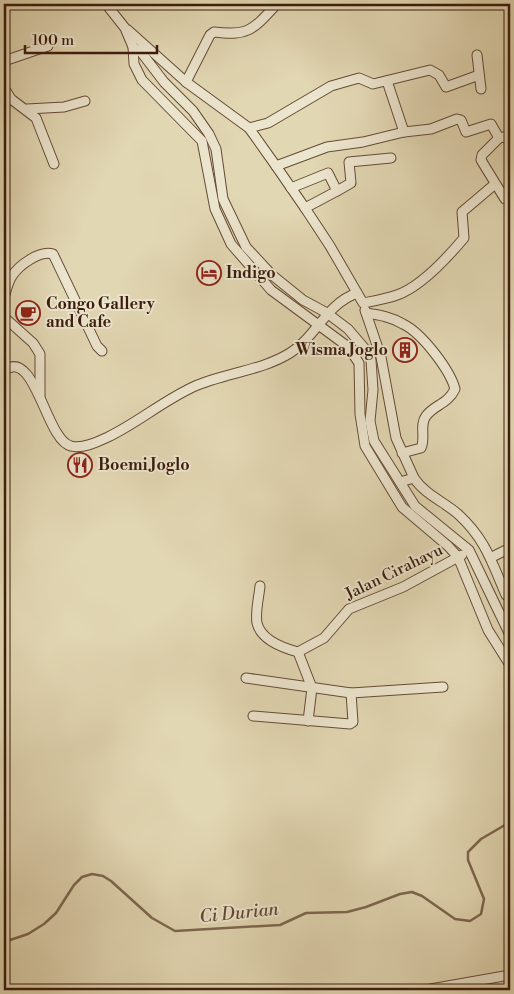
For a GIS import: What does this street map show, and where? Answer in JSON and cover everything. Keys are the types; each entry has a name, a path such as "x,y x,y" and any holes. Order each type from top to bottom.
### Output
{"street":[{"path":"106,4 125,28 186,82 248,128 305,208 330,246 363,303 381,357 396,438 414,478 421,488 461,517 484,542 492,557 506,595 510,598"},
{"path":"186,82 210,35 214,32 235,35 243,33 255,26 275,6"},
{"path":"125,28 133,47 134,64 142,80 202,141 215,210 231,244 271,290 347,346 359,363 360,414 364,446 374,464 409,514 448,546 458,557 488,630 510,665"},
{"path":"4,61 48,46"},
{"path":"133,47 141,52 164,82 194,111 209,134 216,149 223,199 246,247 272,275 303,300 327,313 356,336 369,354 373,390 370,421 374,441 415,506 468,550 510,635"},
{"path":"476,55 481,89"},
{"path":"248,128 268,123 331,86 359,78 373,84 430,70 439,75 446,87 479,75"},
{"path":"387,80 404,132"},
{"path":"4,88 11,99 36,118 54,164"},
{"path":"26,109 64,107 85,101"},
{"path":"276,166 327,147 363,142 404,132 432,129 460,119 466,132 493,124 499,138"},
{"path":"505,199 481,158 499,138 510,136"},
{"path":"305,208 351,183 349,162 391,158"},
{"path":"291,188 328,173 337,191"},
{"path":"363,303 391,297 406,291 444,260 464,238 462,212 495,184"},
{"path":"4,298 13,275 32,258 47,253 52,254 102,351"},
{"path":"4,371 15,367 26,371 40,396 45,413 62,441 71,446 81,447 108,437 192,388 283,357 300,345 327,313 343,299 357,293"},
{"path":"366,313 387,316 406,325 424,343 452,377 455,389 451,398 426,415 421,448 402,453"},
{"path":"4,317 33,343 40,354 40,396"},
{"path":"364,446 374,441"},
{"path":"374,464 385,459"},
{"path":"400,482 414,478"},
{"path":"492,557 510,548"},
{"name":"Jalan Cirahayu","path":"298,652 324,638 349,609 403,588 468,550"},
{"path":"260,586 257,622 261,631 276,645 298,652 312,688 308,721"},
{"path":"246,678 351,693 443,687"},
{"path":"253,716 352,724 351,693"},
{"path":"425,990 510,975"}],"waterway":[{"name":"Ci Durian","path":"4,942 28,934 44,924 56,913 74,885 82,877 92,874 103,876 111,881 152,918 175,931 280,925 306,913 347,912 400,894 412,892 422,896 455,919 470,921 481,914 484,899 468,860 468,852 481,839 510,822"}],"place":[{"name":"Indigo","path":"209,273"},
{"name":"Congo Gallery and Cafe","path":"28,313"},
{"name":"Wisma Joglo","path":"405,350"},
{"name":"Boemi Joglo","path":"80,465"}]}
